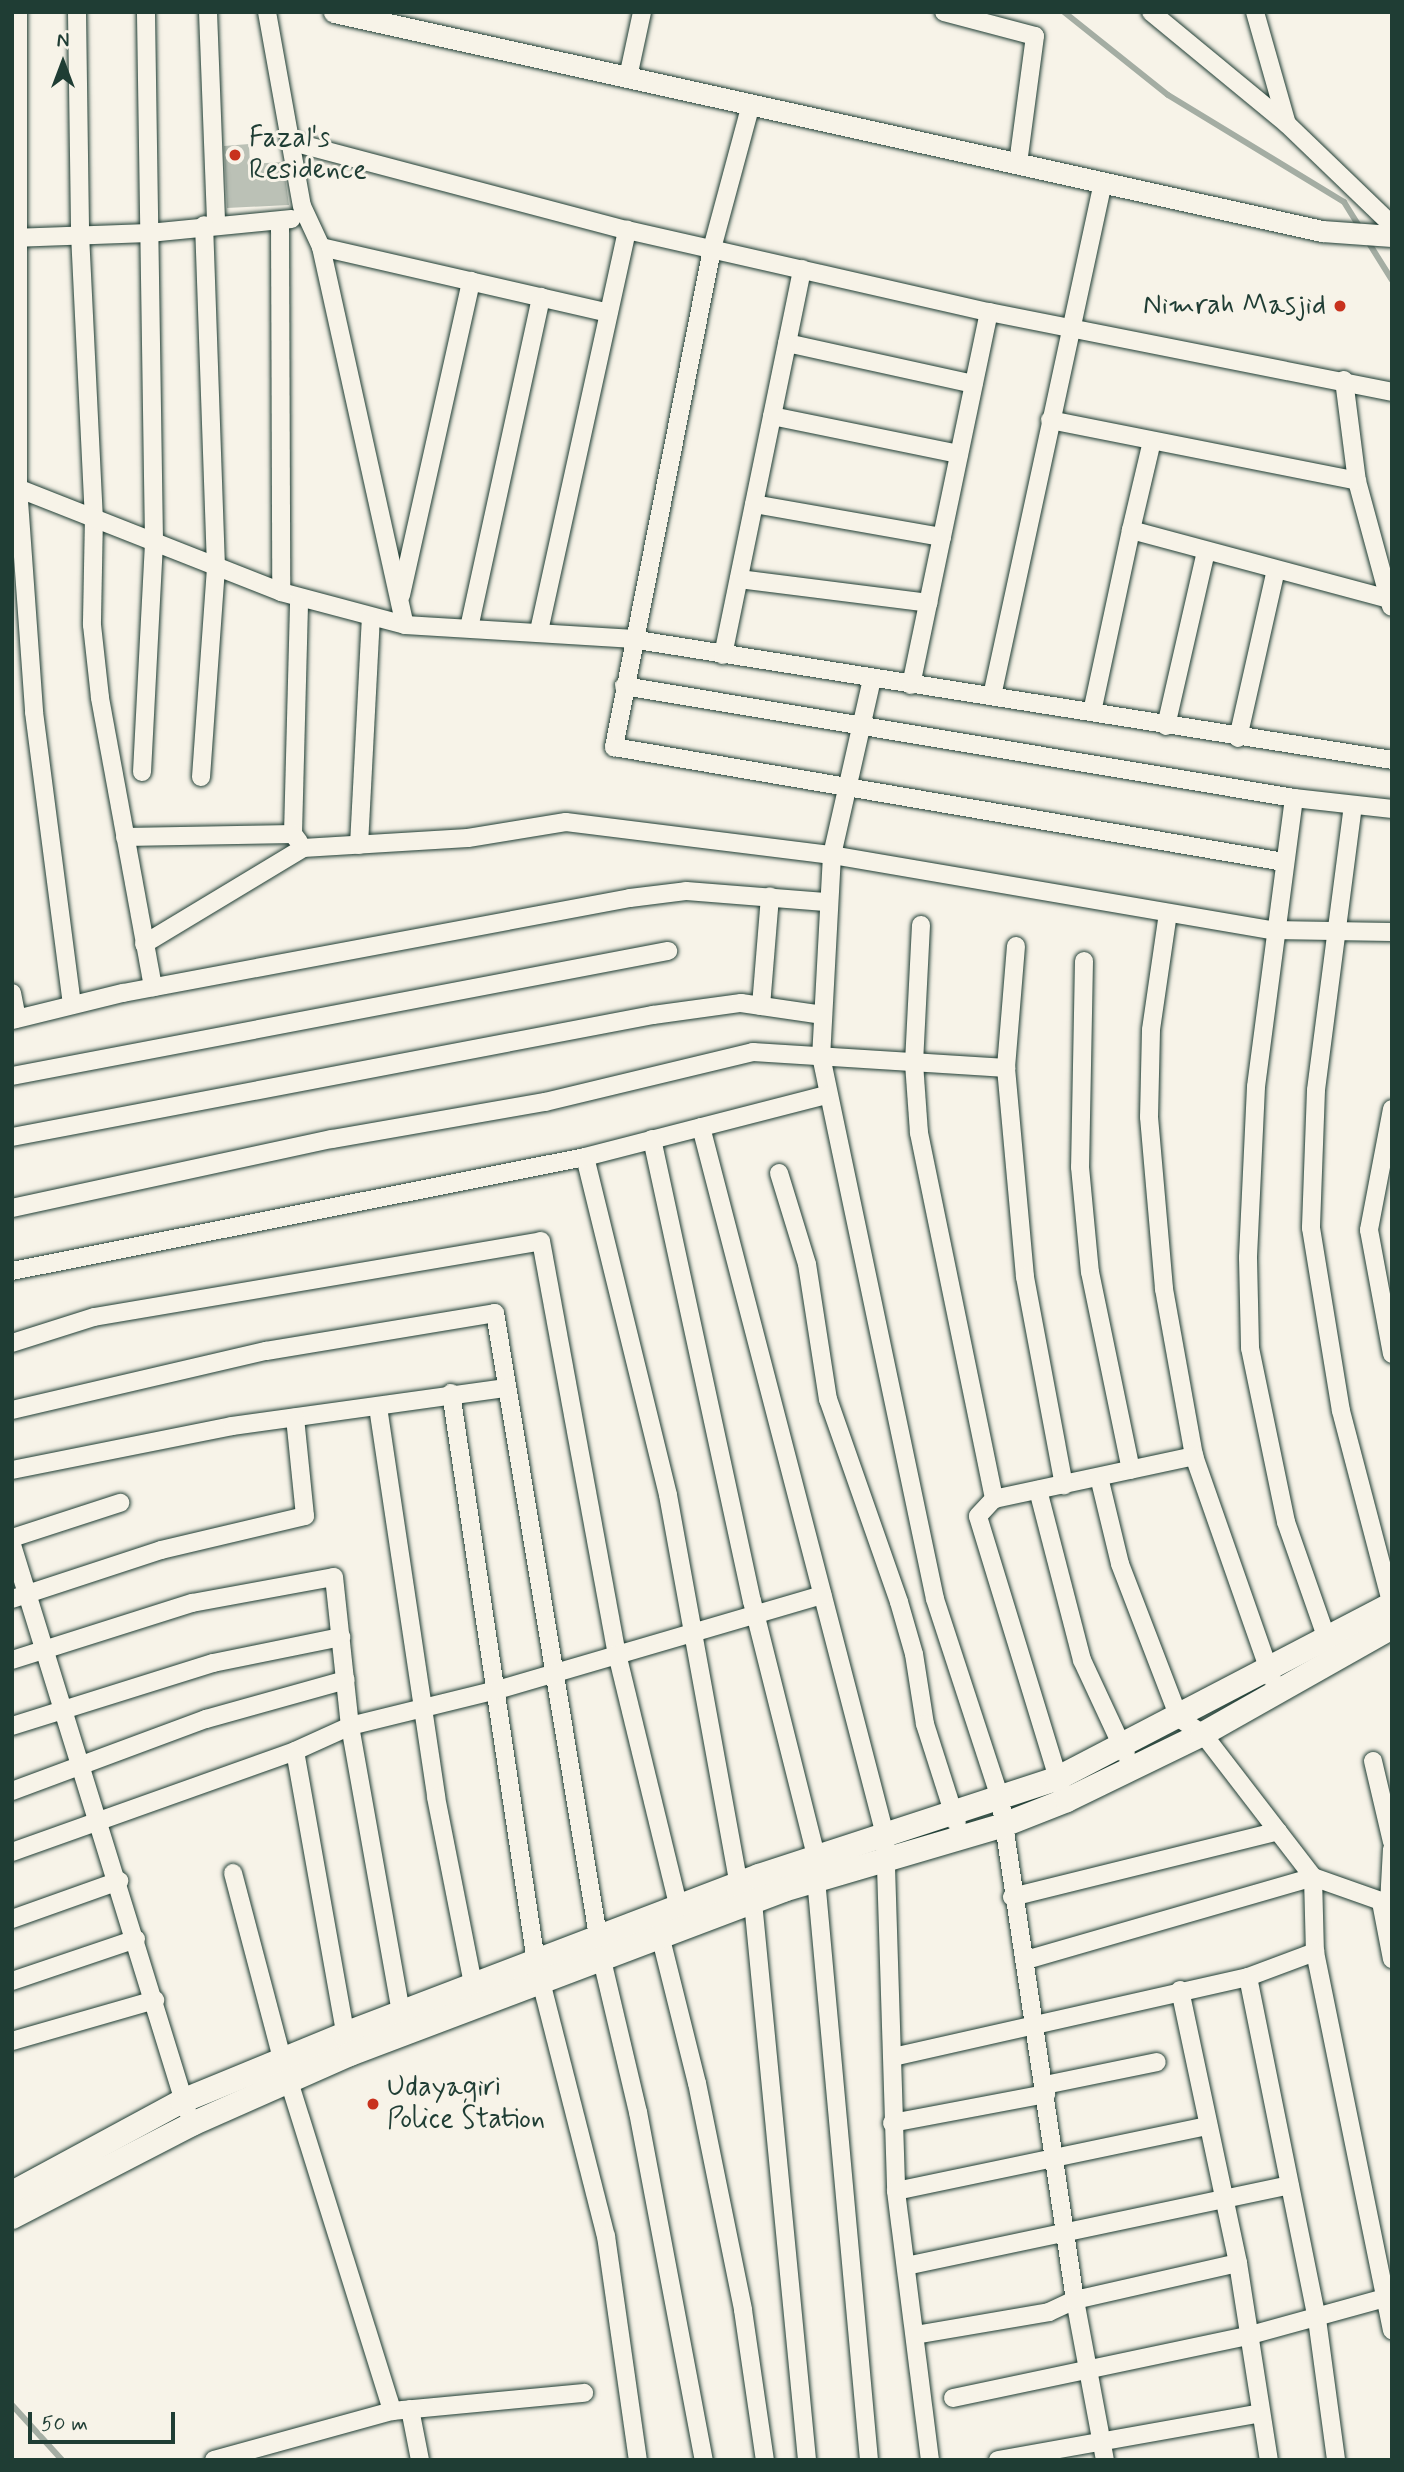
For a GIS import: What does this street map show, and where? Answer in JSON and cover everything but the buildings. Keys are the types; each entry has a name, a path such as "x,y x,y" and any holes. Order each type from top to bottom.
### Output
{"main road":[{"path":"1128,1758 1179,1718 1326,1636 1392,1605"},
{"path":"958,1825 1001,1826 1062,1790 1128,1758 1203,1734 1392,1628"},
{"path":"12,2193 182,2101 287,2069 816,1868 958,1825 1000,1798 1062,1790"},
{"path":"12,2217 192,2124 287,2069"}],"street":[{"path":"18,12 13,238 15,486 34,712 72,1004"},
{"path":"77,12 80,234 94,516 92,625 125,837 153,987"},
{"path":"142,772 154,541 146,12"},
{"path":"201,777 216,567 208,12"},
{"path":"267,12 289,141 306,214 321,247 405,625"},
{"path":"334,12 1322,231 1392,236"},
{"path":"628,77 642,12"},
{"path":"944,12 1035,36 1018,164"},
{"path":"1151,12 1287,124 1392,225"},
{"path":"1255,12 1287,124"},
{"path":"751,104 712,249 631,639 614,747 1284,862"},
{"path":"289,141 627,230 989,312 1344,380 1392,393"},
{"path":"992,696 1102,183"},
{"path":"13,238 149,233 210,225 280,222 306,214"},
{"path":"280,222 281,592"},
{"path":"539,631 627,230"},
{"path":"321,247 609,313"},
{"path":"723,655 802,269"},
{"path":"399,602 471,281"},
{"path":"469,628 541,297"},
{"path":"911,685 989,312"},
{"path":"787,343 974,384"},
{"path":"1344,380 1357,481 1390,604"},
{"path":"772,416 959,454"},
{"path":"1050,420 1357,481"},
{"path":"1092,712 1153,441"},
{"path":"15,486 281,592 405,625 539,631 631,639 1092,712 1238,738 1392,760"},
{"path":"754,504 942,537"},
{"path":"1131,530 1390,604"},
{"path":"1166,726 1206,552"},
{"path":"1238,738 1276,570"},
{"path":"739,579 928,603"},
{"path":"298,841 299,598"},
{"path":"359,845 371,617"},
{"path":"872,679 832,855 826,902 821,1056 826,1095 935,1599 1000,1798 1001,1826 1036,2021 1075,2300 1090,2368 1105,2460"},
{"path":"624,686 862,723 1294,798 1392,809"},
{"path":"1294,798 1273,930 1256,1087 1250,1348 1286,1522 1326,1636 1347,1651"},
{"path":"1353,805 1316,1090 1311,1228 1341,1411 1392,1605"},
{"path":"125,837 359,845 468,838 566,822 832,855 1273,930 1392,932"},
{"path":"144,944 298,841"},
{"path":"12,993 15,1020 72,1004 153,987 630,898 686,891 770,895 826,902"},
{"path":"761,1006 770,895"},
{"path":"1168,913 1151,1030 1149,1117 1164,1289 1194,1456 1267,1670 1280,1691"},
{"path":"921,925 914,1063 926,1179 994,1499"},
{"path":"1016,946 1006,1068 1026,1277 1064,1485"},
{"path":"12,1076 668,951"},
{"path":"1084,961 1080,1167 1090,1272 1131,1470"},
{"path":"12,1137 653,1015 741,1003 822,1015"},
{"path":"12,1208 332,1139 545,1102 753,1052 1006,1068"},
{"path":"12,1271 585,1157 826,1095"},
{"path":"1392,1109 1384,1189 1369,1230 1392,1354"},
{"path":"701,1127 886,1847 893,2057 892,2123 897,2191 930,2460"},
{"path":"652,1139 755,1612 816,1868 869,2460"},
{"path":"585,1157 668,1495 746,1893 807,2460"},
{"path":"779,1173 807,1264 828,1399 911,1641 925,1724 958,1825"},
{"path":"12,1343 94,1317 541,1241 740,2297 765,2460"},
{"path":"12,1410 266,1350 495,1313 553,1674 602,1949 649,2166 704,2460"},
{"path":"12,1470 295,1418 378,1407 451,1393 506,1388"},
{"path":"451,1393 538,1973 606,2236 638,2460"},
{"path":"378,1407 422,1708 475,1997"},
{"path":"20,1596 161,1550 304,1516 295,1418"},
{"path":"1062,1790 978,1516 994,1499 1194,1456"},
{"path":"1099,1477 1120,1564 1179,1718 1203,1734 1313,1877 1387,1904"},
{"path":"1038,1490 1082,1660 1128,1758"},
{"path":"12,1538 120,1503"},
{"path":"12,1545 20,1596 47,1648 155,2000 182,2101 192,2124"},
{"path":"12,1660 192,1603 334,1577 350,1726 403,2023"},
{"path":"12,1852 295,1751 350,1726 497,1690 755,1612 822,1595"},
{"path":"12,1726 213,1663 341,1637"},
{"path":"12,1791 84,1767 206,1719 346,1679"},
{"path":"295,1751 347,2044"},
{"path":"1373,1761 1392,1842"},
{"path":"1012,1897 1278,1830"},
{"path":"1392,1849 1387,1904 1392,1959"},
{"path":"233,1873 287,2069 420,2460"},
{"path":"1313,1877 1315,1952 1388,2296 1392,2330"},
{"path":"1026,1960 1313,1877"},
{"path":"12,1919 119,1881"},
{"path":"12,1981 136,1939"},
{"path":"893,2057 1036,2021 1248,1977 1315,1952"},
{"path":"1248,1977 1317,2319 1336,2460"},
{"path":"1180,1990 1238,2263 1247,2336 1269,2460"},
{"path":"12,2041 155,2000"},
{"path":"892,2123 1045,2090 1157,2062"},
{"path":"897,2191 1208,2126"},
{"path":"906,2266 1222,2197 1290,2185"},
{"path":"915,2335 1049,2312 1075,2300 1238,2263"},
{"path":"953,2398 1247,2336 1317,2319 1388,2296"},
{"path":"214,2460 267,2453 401,2410 583,2393"},
{"path":"998,2460 1032,2456 1101,2438 1261,2413"}],"waterway":[{"path":"1064,12 1168,95 1344,202 1360,228"},
{"path":"1367,240 1392,280"},
{"path":"12,2405 62,2460"}],"place":[{"name":"Fazal's Residence","path":"235,155"},
{"name":"Nimrah Masjid","path":"1340,306"},
{"name":"Udayagiri Police Station","path":"373,2104"}]}
